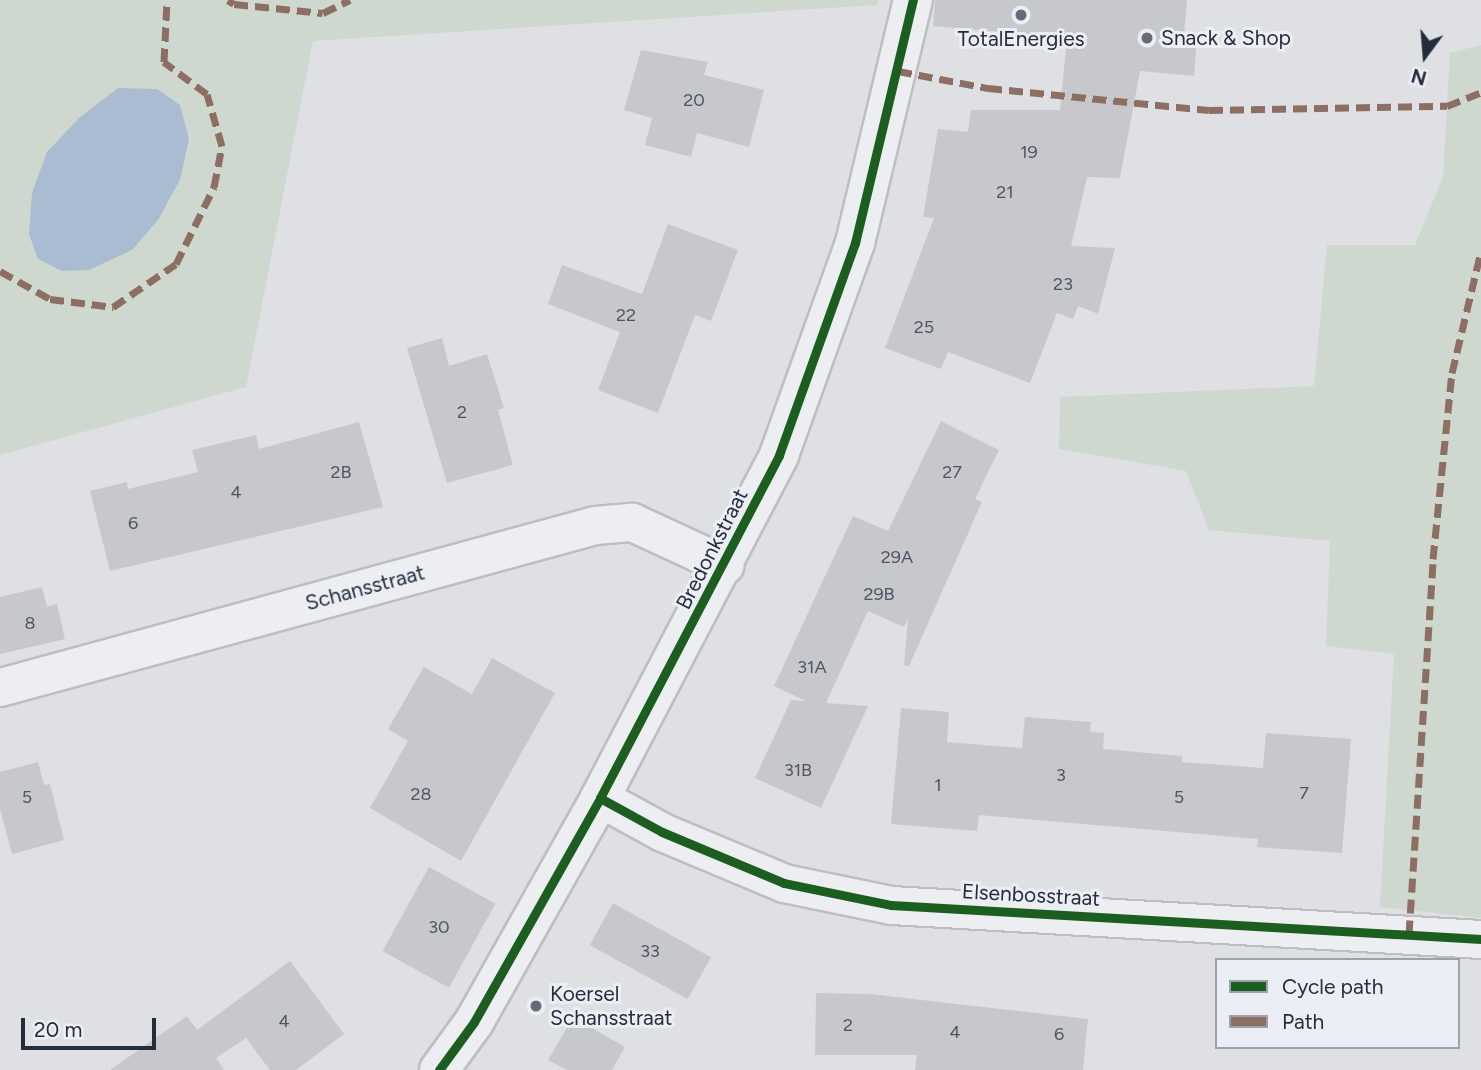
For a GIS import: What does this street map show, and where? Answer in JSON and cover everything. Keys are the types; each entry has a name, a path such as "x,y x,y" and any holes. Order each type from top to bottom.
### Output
{"street":[{"name":"Bredonkstraat","path":"439,1070 474,1022 600,798 725,565 779,455 844,281 884,136 913,0"},
{"name":"Schansstraat","path":"0,687 595,525 632,522 725,565"},
{"name":"Elsenbosstraat","path":"600,798 663,832 784,883 891,905 1481,939"},
{"name":"Bredonkstraat","path":"457,1070 474,1022"}],"shaded area":[{"path":"0,0 878,0 877,5 313,41 246,387 0,455"},
{"path":"1481,45 1481,918 1380,907 1394,654 1326,646 1330,541 1209,530 1186,471 1059,449 1060,397 1314,386 1327,245 1415,245 1443,177 1450,53"}],"water":[{"path":"118,88 157,89 180,105 189,139 180,180 158,220 132,250 89,270 62,271 38,259 29,234 32,193 47,152 79,118"}],"building":[{"path":"935,0 1187,0 1184,34 1197,35 1194,76 1140,71 1120,178 1087,177 1071,246 1115,248 1098,314 1078,306 1073,319 1057,313 1030,383 948,352 941,369 885,348 934,218 923,217 938,129 968,132 971,110 1060,110 1067,38 933,26"},
{"path":"641,50 708,62 704,75 764,90 749,147 697,133 691,157 645,145 652,118 624,110"},
{"path":"668,224 738,250 711,321 695,315 658,413 598,390 620,332 548,304 562,265 642,294"},
{"path":"442,338 449,366 487,354 504,408 498,410 513,465 447,483 407,348"},
{"path":"941,421 999,450 975,499 982,502 909,666 904,665 908,618 904,627 868,611 826,703 868,706 821,808 755,778 791,700 806,701 774,686 853,516 888,531"},
{"path":"359,422 383,507 110,571 90,491 127,482 128,489 198,472 192,450 256,435 259,449"},
{"path":"42,587 47,607 57,604 65,639 0,654 0,597"},
{"path":"492,658 555,693 461,861 370,808 408,741 388,729 424,667 472,694"},
{"path":"901,708 949,712 947,742 1022,748 1025,717 1091,722 1090,732 1104,733 1103,749 1182,756 1182,762 1263,768 1266,733 1351,739 1342,853 1257,847 1258,839 979,815 977,831 891,824"},
{"path":"38,762 44,785 50,784 64,840 12,854 0,809 0,772"},
{"path":"429,867 495,904 449,988 382,951"},
{"path":"613,903 711,957 688,999 590,945"},
{"path":"290,961 344,1034 296,1070 270,1070 246,1038 216,1058 224,1070 110,1070 187,1016 197,1030"},
{"path":"816,993 870,994 1088,1019 1083,1070 915,1070 917,1055 815,1055"},
{"path":"573,1017 625,1047 612,1070 567,1070 548,1060"}],"marked path":[{"path":"0,271 50,299 113,307 176,264 214,187 222,146 207,94 164,62 167,0"},
{"path":"228,0 234,4 323,13 350,0"},
{"path":"898,71 988,88 1209,110 1447,106 1481,92"},
{"path":"1409,934 1433,559 1452,373 1481,251"}],"cycle path":[{"path":"439,1070 474,1022 600,798 779,455 855,243 913,0"},
{"path":"600,798 662,832 784,883 891,905 1481,939"}],"place":[{"name":"TotalEnergies","path":"1021,15"},
{"name":"Snack & Shop","path":"1147,38"},
{"name":"Koersel Schansstraat","path":"536,1006"}]}
